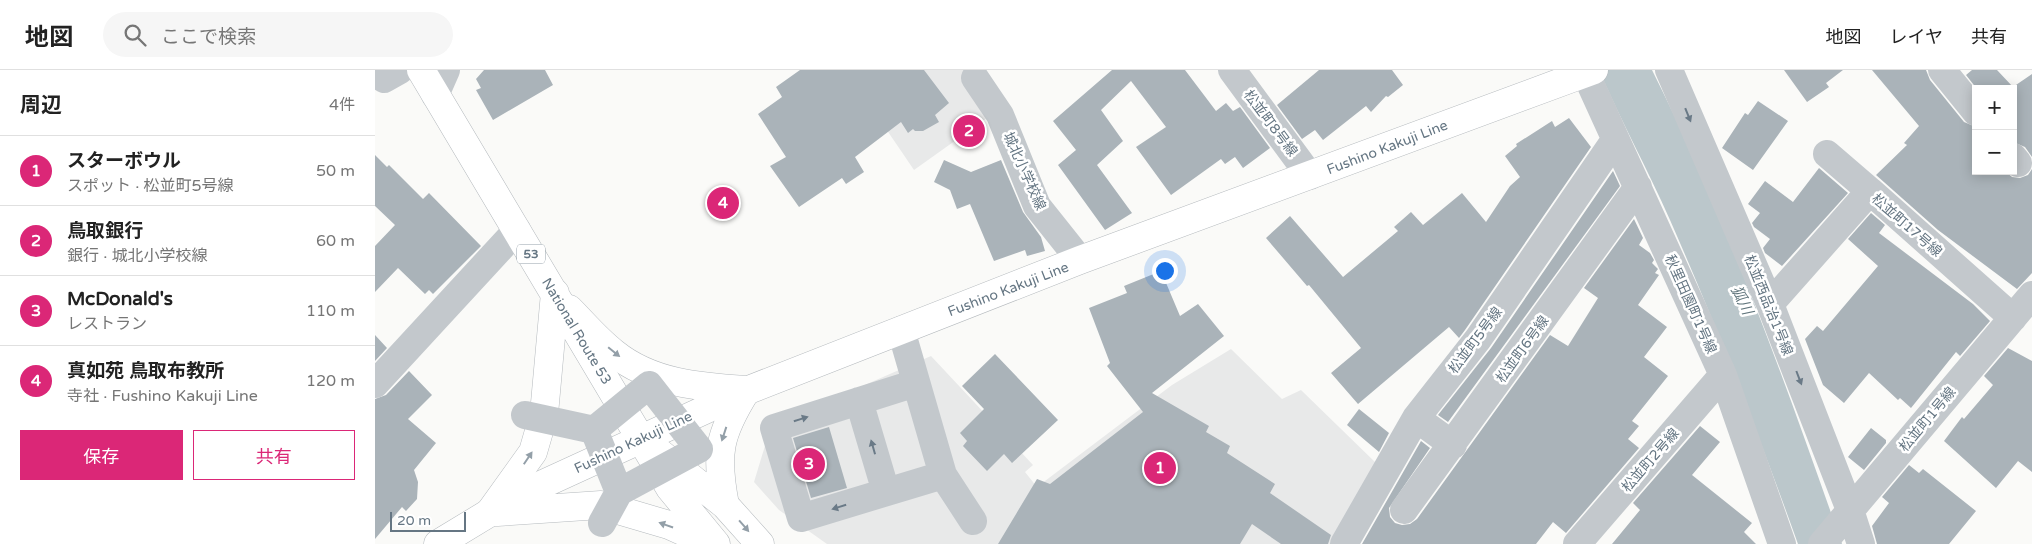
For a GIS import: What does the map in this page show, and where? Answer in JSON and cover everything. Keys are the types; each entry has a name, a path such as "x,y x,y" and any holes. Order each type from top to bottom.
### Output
{"main road":[{"name":"National Route 53","path":"421,70 670,488 716,544"},
{"name":"Fushino Kakuji Line","path":"437,544 517,496 746,390 1080,260 1589,71"},
{"path":"555,293 601,342 627,363 641,371 687,384 746,390 727,425 720,450 719,475 725,505"},
{"path":"490,512 533,452 544,414 555,293"},
{"name":"National Route 53","path":"641,438 725,505 760,544"},
{"path":"490,512 601,505 669,525 711,544"}],"street":[{"path":"435,95 446,70"},
{"name":"松並町8号線","path":"1232,70 1310,176"},
{"name":"松並西品治1号線","path":"1669,70 1770,304 1847,514 1861,544"},
{"path":"1942,70 1972,107"},
{"name":"秋里田園町1号線","path":"1589,71 1615,140 1723,375 1782,544"},
{"name":"城北小学校線","path":"975,78 1000,115 1037,206 1080,260"},
{"name":"松並町5号線","path":"1344,544 1416,418 1478,339 1615,140"},
{"path":"1827,154 1870,191"},
{"name":"松並町6号線","path":"1404,510 1453,445 1638,187"},
{"name":"松並町17号線","path":"1770,304 1870,191 2013,318"},
{"path":"375,384 517,230"},
{"name":"松並町1号線","path":"1822,544 2032,295"},
{"path":"901,330 943,475 973,521"},
{"name":"松並町2号線","path":"1577,544 1723,375"},
{"path":"916,383 774,428 801,518 943,475"},
{"path":"594,430 649,385 699,449 619,492 602,523"},
{"path":"859,401 886,492"},
{"path":"525,415 594,430"},
{"path":"1416,418 1453,445"},
{"path":"594,430 619,492"}],"shaded area":[{"path":"846,70 973,70 987,118 914,170"},
{"path":"1231,349 1282,399 1301,390 1376,463 1334,544 827,544 779,510 754,482 771,426 931,356 1033,465 1025,472 1037,487 1172,385"}],"water":[{"name":"狐川","path":"1599,70 1652,70 1680,127 1731,244 1755,304 1842,544 1798,544 1753,422 1704,300 1662,201"}],"building":[{"path":"484,70 545,70 553,85 493,120 476,90 481,88 476,79"},
{"path":"800,70 924,70 949,103 935,115 939,122 923,131 915,131 913,129 908,133 901,122 855,157 864,172 846,184 842,178 799,207 770,166 786,157 758,114 782,97 776,87"},
{"path":"1112,70 1185,70 1216,111 1226,103 1233,111 1240,107 1270,148 1243,168 1235,157 1225,164 1221,159 1171,195 1136,147 1166,127 1131,81 1101,110 1123,141 1097,165 1132,213 1105,230 1058,165 1076,150 1053,121"},
{"path":"1319,70 1392,70 1403,85 1388,97 1386,96 1371,112 1366,106 1323,140 1315,130 1302,139 1277,105"},
{"path":"1784,70 1843,70 1826,83 1829,87 1807,102"},
{"path":"1872,70 1926,70 1930,80 1964,122 1972,125 1972,175 2010,175 2020,178 2028,175 2032,169 2032,273 2017,289 1938,230 1876,175 1907,145 1904,143 1919,126"},
{"path":"1972,70 1997,70 2011,85 1974,85 1966,75"},
{"path":"2032,74 2032,157 2025,147 2017,144 2016,85"},
{"path":"1758,101 1788,121 1753,170 1722,148 1745,113 1748,115"},
{"path":"1569,118 1591,147 1465,330 1459,338 1449,327 1358,404 1331,373 1361,348 1309,285 1307,286 1266,238 1290,216 1343,277 1398,231 1394,227 1411,212 1423,225 1462,193 1486,222 1510,186 1520,177 1505,156 1517,146 1516,144 1552,121 1555,127"},
{"path":"375,155 387,167 389,165 423,199 429,193 481,246 433,294 429,290 425,294 398,268 375,292 375,246 395,225 375,206"},
{"path":"944,160 971,172 1001,160 1023,212 1041,237 1045,251 1027,256 1025,250 994,261 970,204 957,209 950,190 934,182"},
{"path":"1819,168 1848,193 1782,266 1765,253 1763,248 1770,239 1754,227 1752,223 1760,213 1748,204 1765,181 1793,202"},
{"path":"1613,171 1620,186 1448,422 1438,415 1491,348"},
{"path":"1871,213 1885,225 1879,233 1973,304 1990,321 1960,356 1956,352 1911,408 1900,398 1898,400 1869,373 1844,403 1823,385 1805,339 1817,326 1823,331 1878,266 1848,239"},
{"path":"1634,219 1643,238 1639,245 1650,253 1654,260 1652,263 1658,269 1655,273 1659,275 1638,305 1667,327 1644,357 1668,376 1632,421 1639,426 1628,439 1639,448 1566,533 1553,522 1536,544 1362,544 1421,441 1430,448 1389,508 1390,517 1395,523 1402,525 1410,524 1417,519 1550,335 1568,346 1598,298 1584,288"},
{"path":"1161,271 1180,316 1198,304 1224,336 1152,393 1209,426 1206,432 1230,446 1227,453 1275,484 1270,493 1331,535 1328,544 1281,544 1252,524 1240,544 998,544 1037,479 1050,484 1143,412 1107,366 1110,363 1089,308 1127,293 1124,286"},
{"path":"375,335 387,348 375,361"},
{"path":"2008,348 2032,361 2032,472 2018,461 1996,488 1944,441 1962,417 1964,419 1993,385 1984,376"},
{"path":"995,354 1058,420 1012,463 1004,454 987,471 963,446 967,441 960,433 984,409 962,386"},
{"path":"409,371 432,395 408,419 436,443 414,470 418,482 417,499 406,511 402,507 375,539 375,399 386,395"},
{"path":"1359,409 1389,433 1379,452 1347,425"},
{"path":"1700,426 1720,442 1692,475 1752,523 1744,532 1756,544 1612,544 1640,510 1633,503"},
{"path":"829,427 847,488 811,498 793,438"},
{"path":"1871,428 1886,440 1886,443 1864,470 1848,457"},
{"path":"1909,465 1919,473 1923,469 1976,511 1949,544 1877,544 1872,526 1889,503 1882,497"}],"place":[{"name":"鳥取銀行","path":"969,131"},
{"name":"真如苑 鳥取布教所","path":"723,203"},
{"name":"McDonald's","path":"809,464"},
{"name":"スターボウル","path":"1160,468"}]}
